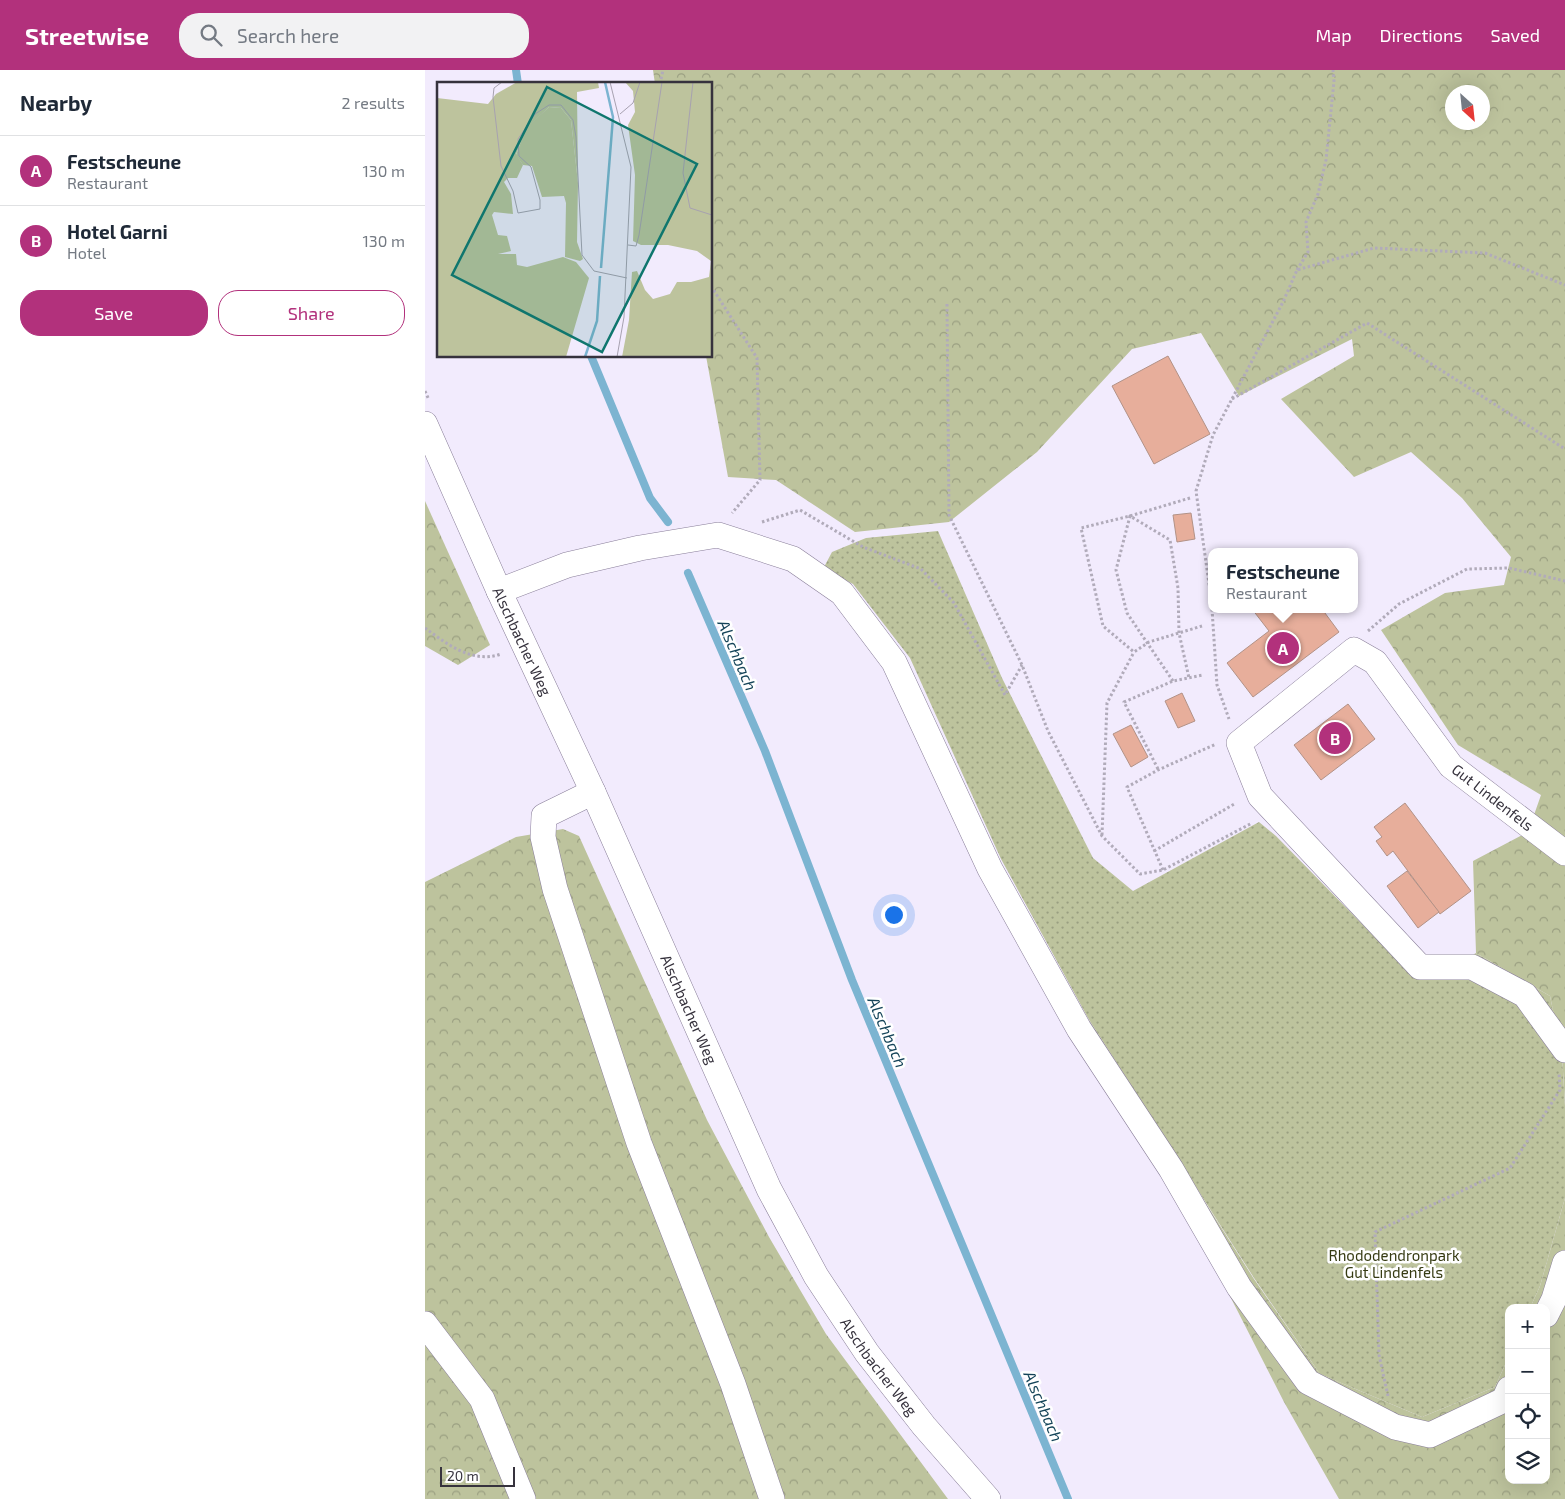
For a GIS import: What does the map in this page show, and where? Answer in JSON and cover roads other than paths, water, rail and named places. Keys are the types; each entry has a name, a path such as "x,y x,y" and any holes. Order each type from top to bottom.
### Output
{"street":[{"name":"Alschbacher Weg","path":"425,424 450,484 593,792 769,1189 816,1276 867,1353 924,1426 988,1499"},
{"path":"499,591 567,565 640,548 718,535 793,559 842,593 894,662 990,869 1079,1029 1171,1169 1239,1287 1308,1382 1395,1427 1430,1435 1504,1400 1507,1394"},
{"name":"Gut Lindenfels","path":"1561,1045 1525,995 1472,967 1420,968 1261,796 1239,744 1364,656 1451,766 1565,853"},
{"path":"593,792 544,816 543,837 555,890 639,1143 733,1384 772,1499"},
{"path":"1550,1307 1565,1263"},
{"path":"425,1324 482,1399 523,1499"}],"waterway":[{"name":"Alschbach","path":"516,70 518,82"},
{"name":"Alschbach","path":"592,358 650,498 668,522"},
{"name":"Alschbach","path":"688,573 765,751 852,980 1068,1499"}],"place":[{"name":"Festscheune","path":"1283,648"},
{"name":"Hotel Garni","path":"1335,738"}],"park label":[{"name":"Rhododendronpark Gut Lindenfels","path":"1394,1264"}]}
